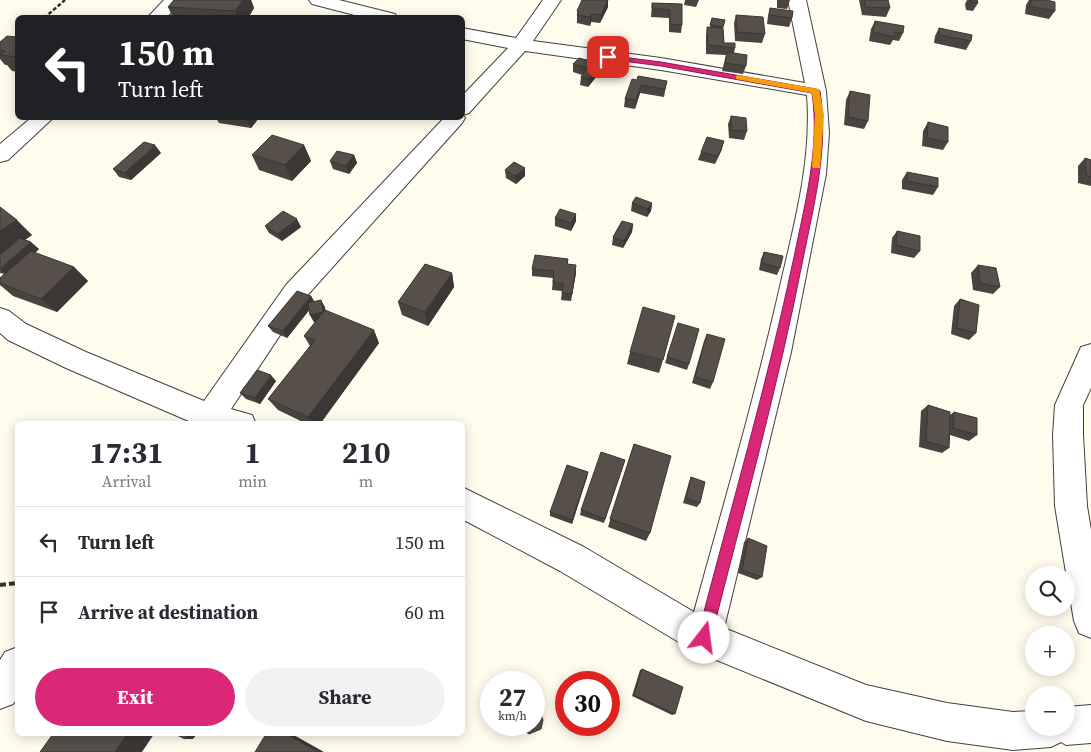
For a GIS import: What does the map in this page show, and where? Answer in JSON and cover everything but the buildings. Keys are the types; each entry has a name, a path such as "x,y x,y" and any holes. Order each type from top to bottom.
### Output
{"street":[{"path":"158,15 174,0"},
{"path":"318,0 377,15"},
{"path":"465,106 521,46 536,21 552,0"},
{"path":"704,638 786,321 816,169 820,115 797,0"},
{"path":"465,34 521,46 661,64 816,91"},
{"path":"0,155 41,120"},
{"path":"0,318 17,332 207,420 295,292 453,120"},
{"path":"1091,355 1089,364 1069,405 1068,435 1070,506 1091,621"},
{"path":"465,504 572,559 704,638 866,704 947,722 1004,729 1025,729"},
{"path":"0,691 15,670"},
{"path":"1075,725 1091,724"}],"path":[{"path":"48,15 65,0"},
{"path":"0,585 15,583"}],"slow traffic":[{"path":"738,78 816,91 820,115 817,166"}],"route":[{"path":"608,57 661,64 816,91 820,115 816,169 786,321 704,638"}]}
